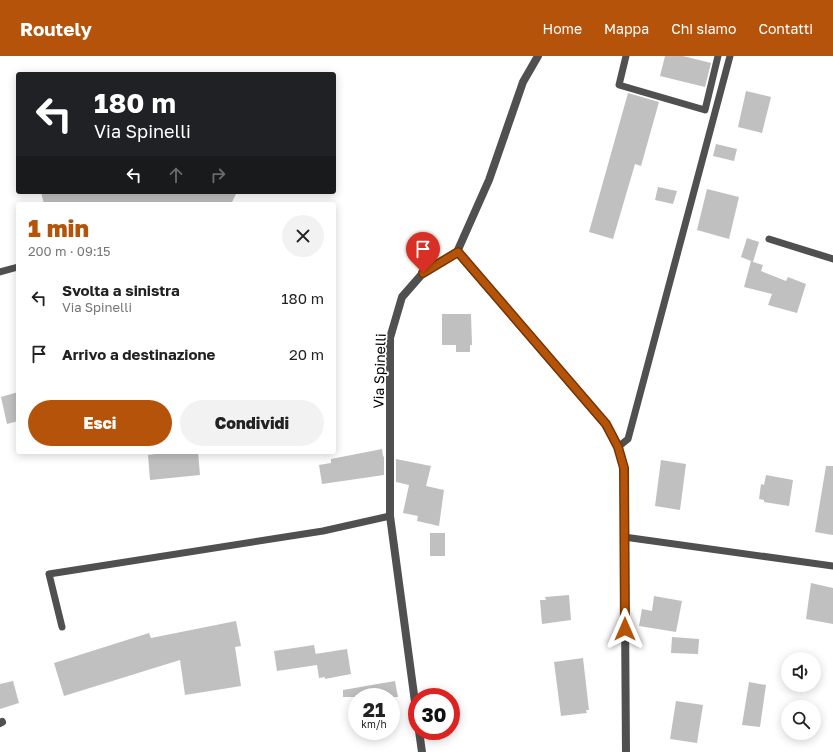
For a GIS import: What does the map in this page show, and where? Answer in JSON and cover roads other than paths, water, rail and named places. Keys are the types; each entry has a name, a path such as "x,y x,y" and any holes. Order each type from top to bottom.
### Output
{"street":[{"path":"538,56 523,82 489,180 458,252 606,424 618,447 624,468 626,752"},
{"name":"Via Spinelli","path":"413,688 390,516 390,338 402,297 423,273 458,252"},
{"path":"420,740 422,752"}],"lane":[{"path":"626,56 619,85 705,110 718,56"},
{"path":"618,447 628,439 730,56"},
{"path":"769,239 833,259"},
{"path":"0,272 16,268"},
{"path":"62,627 49,574 323,531 390,516"},
{"path":"624,537 833,566"}]}
